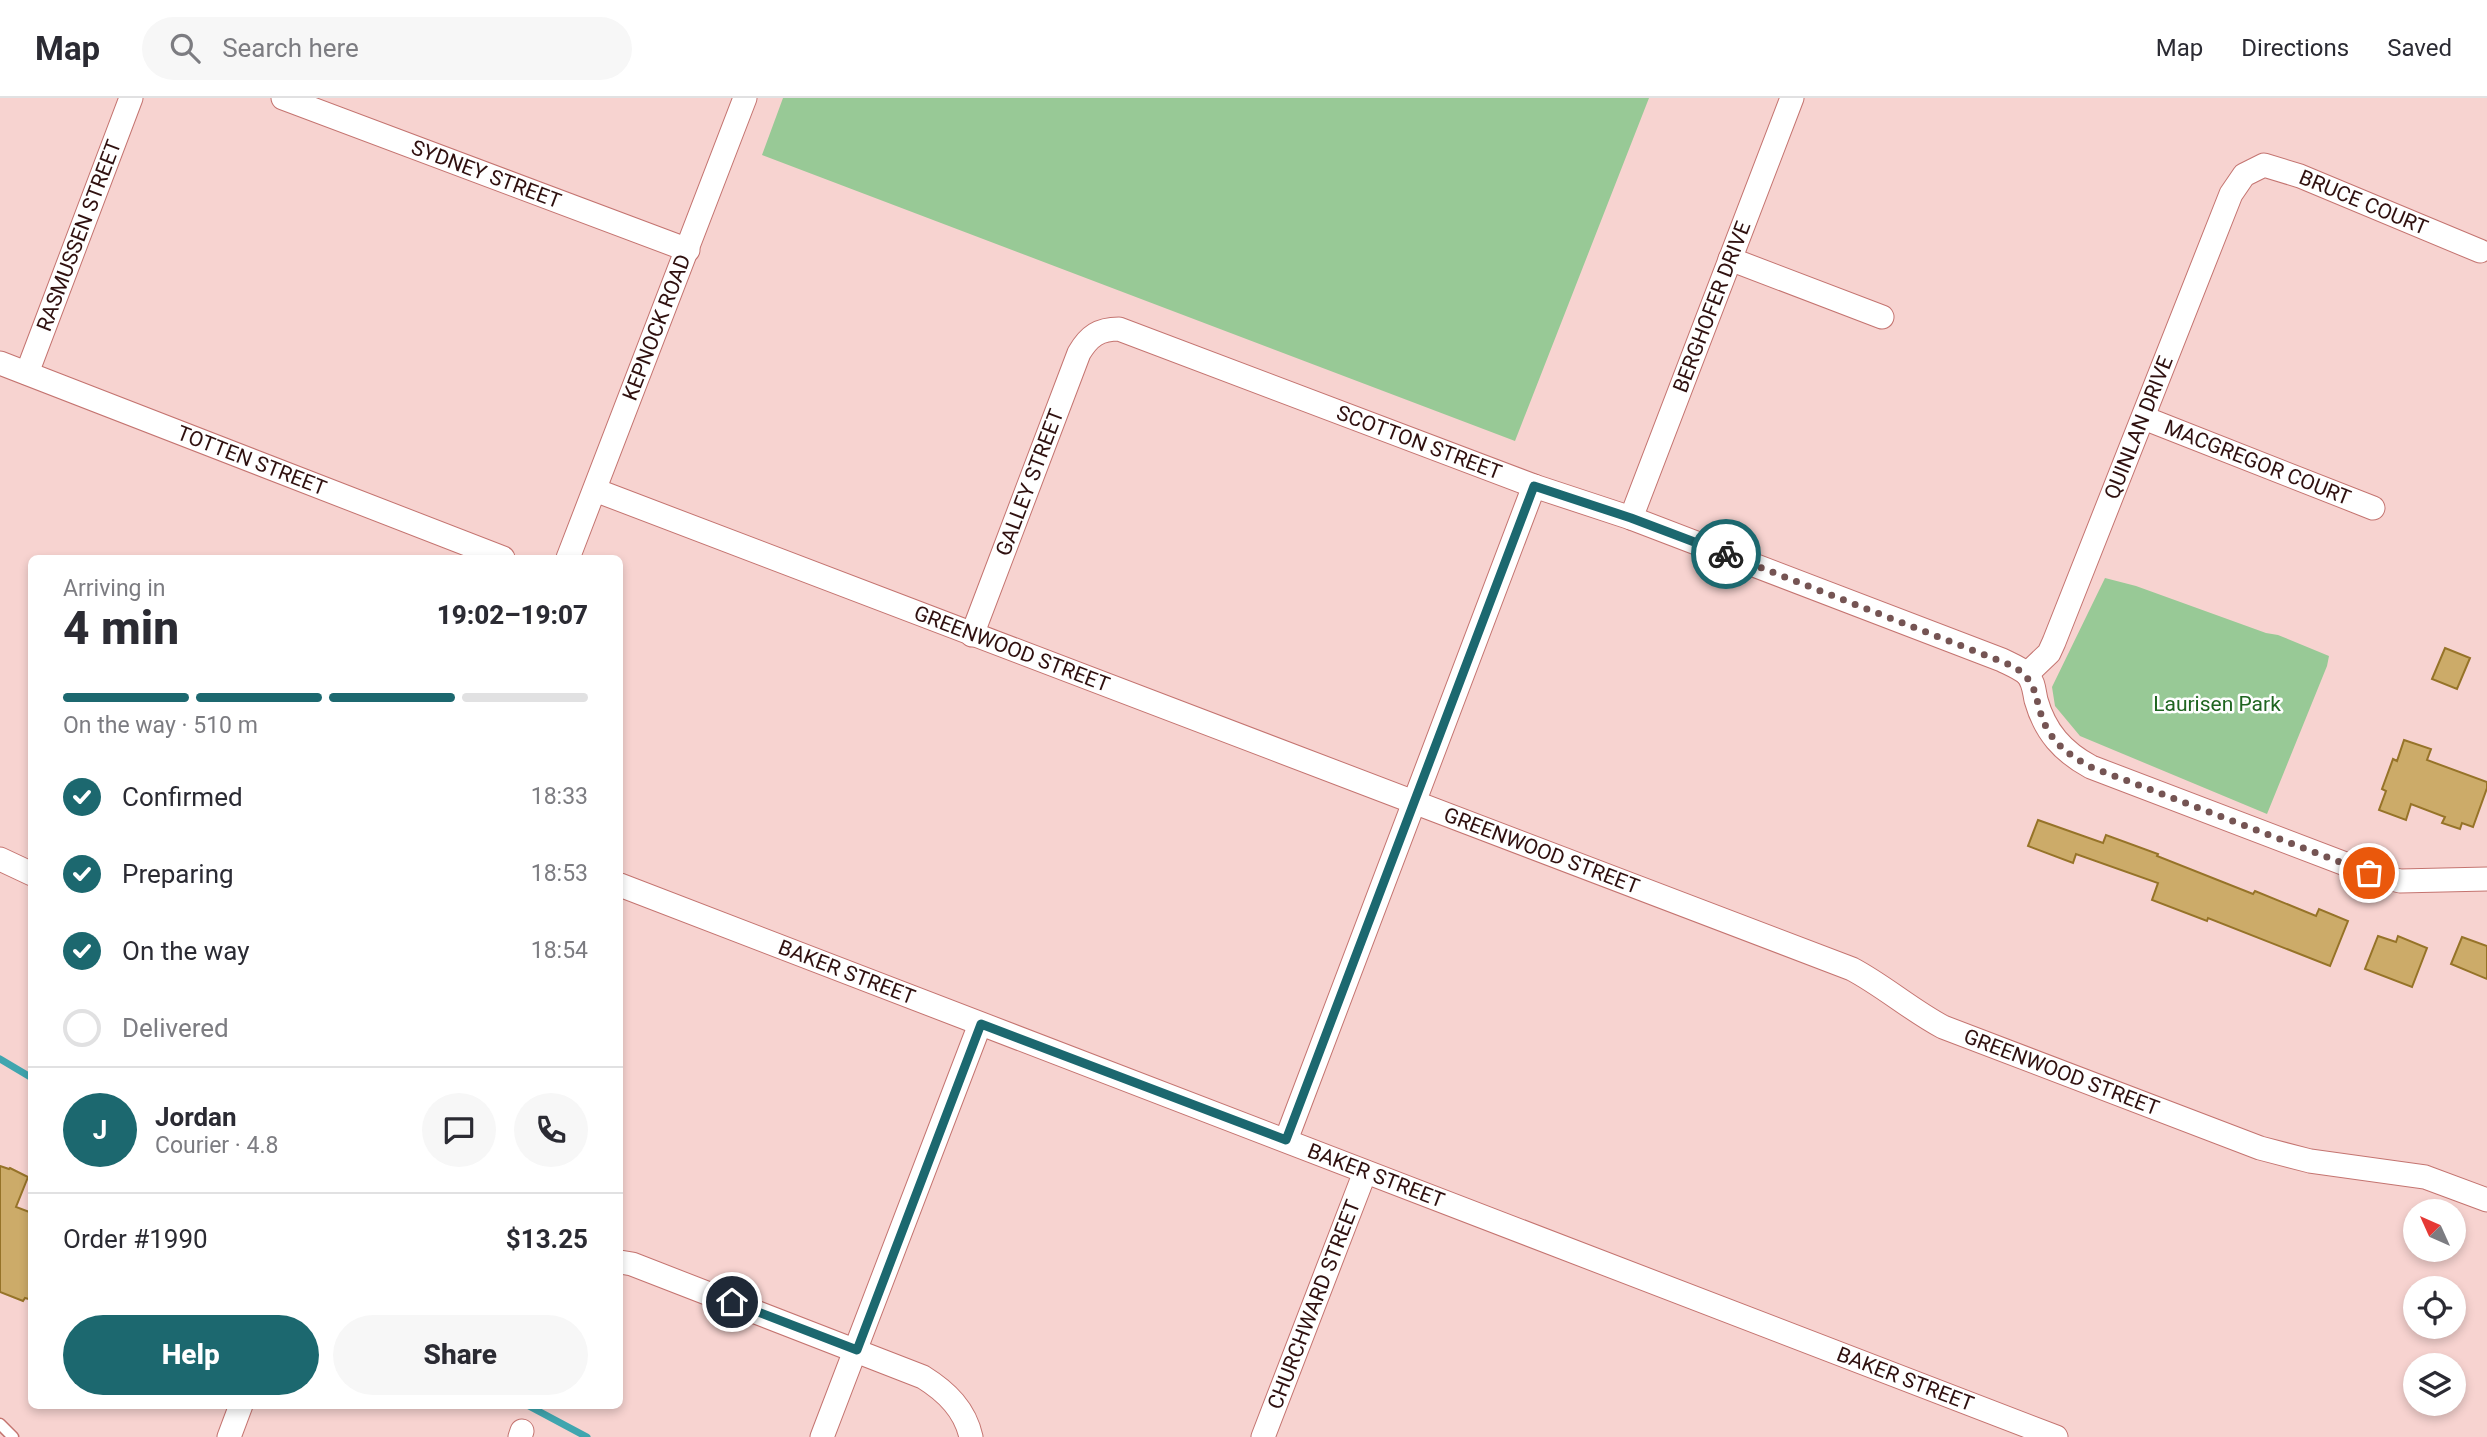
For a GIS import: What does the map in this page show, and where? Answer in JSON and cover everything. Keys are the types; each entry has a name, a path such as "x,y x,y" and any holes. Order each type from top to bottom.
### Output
{"street":[{"name":"RASMUSSEN STREET","path":"27,373 131,98"},
{"name":"SYDNEY STREET","path":"283,98 688,250"},
{"name":"KEPNOCK ROAD","path":"569,555 745,98"},
{"name":"BERGHOFER DRIVE","path":"1631,518 1792,98"},
{"name":"BRUCE COURT","path":"2244,175 2264,165 2300,176 2480,251"},
{"name":"QUINLAN DRIVE","path":"2026,674 2049,653 2231,194 2244,175"},
{"path":"1730,259 1882,317"},
{"name":"SCOTTON STREET","path":"1094,334 1107,329 1132,332 1534,486 1631,518 2003,660 2026,674"},
{"name":"GALLEY STREET","path":"972,635 1079,353 1085,342 1094,334"},
{"name":"TOTTEN STREET","path":"0,363 495,555"},
{"name":"MACGREGOR COURT","path":"2144,418 2373,508"},
{"path":"1286,1140 1534,486"},
{"name":"GREENWOOD STREET","path":"595,490 1852,969 1876,981 1926,1018 1943,1027 2260,1148 2310,1161 2425,1177 2487,1200"},
{"path":"2026,674 2033,683 2036,701 2049,731 2059,746 2091,767 2369,873 2400,881 2487,879"},
{"path":"0,859 28,872"},
{"name":"BAKER STREET","path":"623,886 2056,1437"},
{"path":"822,1437 981,1024"},
{"name":"CHURCHWARD STREET","path":"1263,1437 1365,1172"},
{"path":"623,1262 958,1390 971,1437"},
{"path":"229,1437 240,1409"}],"lane":[{"path":"0,1424 13,1437"}],"green space":[{"path":"783,98 1649,98 1515,441 762,155"},
{"name":"Laurisen Park","path":"2105,578 2136,586 2278,635 2329,656 2267,814 2080,736 2055,706 2052,687"}],"building":[{"path":"2445,648 2470,658 2457,689 2432,679"},
{"path":"2404,740 2431,749 2427,760 2487,782 2473,827 2462,823 2460,829 2442,823 2445,817 2411,804 2406,820 2379,810 2386,791 2382,789 2393,759 2397,761"},
{"path":"2038,820 2103,843 2106,835 2253,894 2255,891 2316,916 2319,909 2348,921 2330,966 2208,918 2207,921 2152,900 2158,883 2076,854 2073,863 2028,846"},
{"path":"2378,936 2396,942 2398,936 2427,948 2412,987 2365,969"},
{"path":"2462,937 2487,946 2487,979 2451,964"},
{"path":"0,1166 28,1177 16,1207 28,1212 28,1299 23,1301 0,1292"}],"waterway":[{"path":"0,1059 28,1076"},
{"path":"534,1409 587,1437"}],"way so far":[{"path":"1726,554 2003,660 2026,674 2033,683 2042,716 2059,746 2091,767 2369,873"}],"route":[{"path":"732,1302 857,1350 981,1024 1286,1140 1534,486 1631,518 1726,554"}]}
